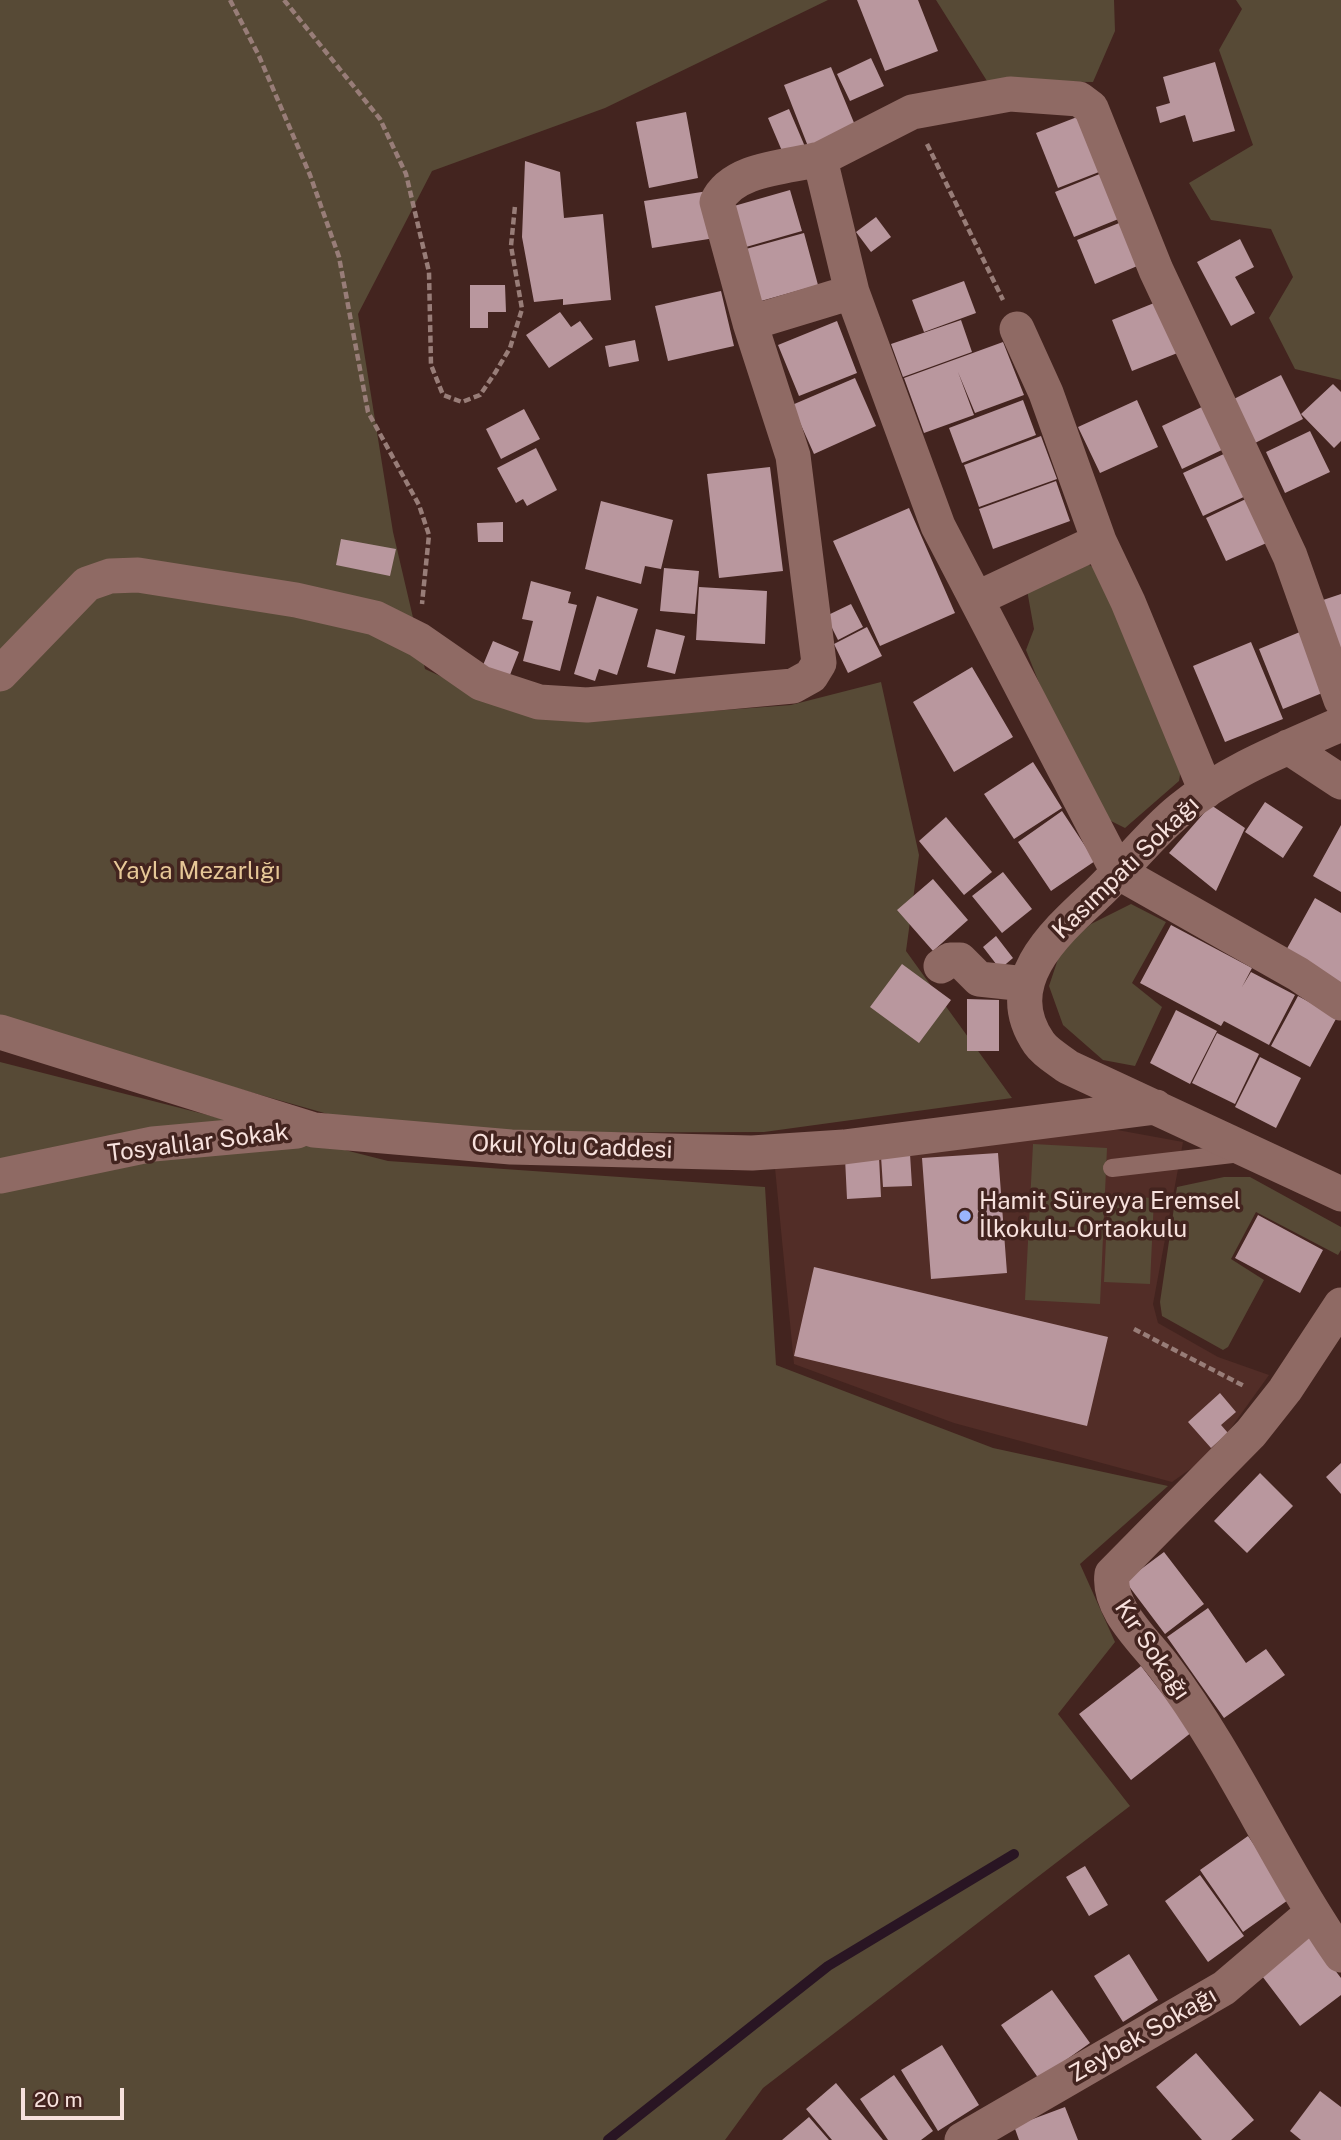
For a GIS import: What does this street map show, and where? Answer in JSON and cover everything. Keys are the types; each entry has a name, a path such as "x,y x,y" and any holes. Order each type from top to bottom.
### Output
{"street":[{"path":"0,674 87,584 110,576 163,578 296,600 375,618 419,640 481,683 539,702 587,705 764,690 793,686 811,676 819,663 793,456 750,323 717,202 722,190 737,180 820,159 912,112 1010,94 1079,99 1091,108 1156,270 1290,556 1341,699"},
{"path":"820,159 852,292 938,526 1118,872 1298,974 1341,1003"},
{"path":"750,323 852,292"},
{"path":"1017,329 1046,393 1098,541 1128,602 1206,791"},
{"path":"976,599 1098,541"},
{"name":"Kasımpatı Sokağı","path":"1026,984 1057,929 1181,809 1206,791 1288,747 1341,724"},
{"path":"1288,747 1341,782"},
{"path":"941,966 950,960 960,960 979,979 1026,984 1026,1017 1040,1045 1068,1067 1341,1194"},
{"name":"Okul Yolu Caddesi","path":"0,1032 314,1130 511,1147 752,1153 844,1147 1156,1107"},
{"name":"Tosyalılar Sokak","path":"0,1175 153,1144 314,1130"},
{"name":"Kır Sokağı","path":"1341,1306 1275,1403 1251,1433 1112,1574 1111,1585 1133,1628 1166,1670 1222,1755 1312,1913 1341,1955"},
{"name":"Zeybek Sokağı","path":"962,2140 1224,1988 1312,1913"}],"lane":[{"path":"1112,1168 1252,1151"}],"path":[{"path":"230,0 270,80 310,175 339,257 368,412 419,505 429,535 419,640"},
{"path":"284,0 380,120 406,174 429,272 431,365 443,395 462,402 480,395 495,373 510,348 522,309 511,246 515,206"},
{"path":"912,112 1017,329"},
{"path":"1134,1329 1275,1403"}],"shaded area":[{"path":"1101,1127 1183,1142 1153,1304 1158,1323 1218,1357 1269,1375 1213,1453 1172,1482 954,1423 794,1364 775,1168"}],"green space":[{"name":"Yayla Mezarlığı","path":"0,0 828,0 605,108 432,171 358,314 393,532 425,669 520,713 593,720 791,705 881,682 919,855 906,951 1012,1098 764,1132 460,1133 377,1128 0,1021"},
{"path":"936,0 1114,0 1115,31 1093,82 987,81"},
{"path":"1236,0 1341,0 1341,380 1295,369 1269,318 1293,277 1271,229 1211,220 1189,183 1253,145 1219,50 1242,9"},
{"path":"1081,560 1098,570 1182,763 1179,781 1125,828 1109,820 1045,698 1026,650 1034,629 1027,590"},
{"path":"1131,904 1166,922 1132,983 1162,1007 1135,1066 1103,1060 1063,1025 1049,986 1061,950 1091,924"},
{"path":"0,1062 388,1161 765,1187 776,1365 993,1448 1168,1486 1080,1564 1115,1642 1058,1714 1130,1806 763,2088 725,2140 0,2140"},
{"path":"1033,1144 1107,1148 1100,1304 1025,1300"},
{"path":"1224,1177 1250,1177 1341,1227 1341,1250 1338,1255 1256,1212 1231,1259 1264,1280 1228,1347 1223,1350 1162,1316 1160,1302 1177,1187"},
{"path":"1108,1196 1154,1198 1150,1284 1104,1282"}],"building":[{"path":"857,0 918,0 938,51 885,71"},
{"path":"871,58 884,86 850,101 837,74"},
{"path":"1215,62 1235,131 1193,142 1185,115 1160,123 1156,107 1170,103 1163,77"},
{"path":"831,67 857,130 809,149 784,85"},
{"path":"789,109 806,149 785,158 768,118"},
{"path":"686,112 698,178 649,188 636,122"},
{"path":"1077,117 1099,172 1058,188 1036,133"},
{"path":"525,161 560,172 564,218 603,214 611,300 563,305 563,299 534,302 522,237"},
{"path":"1102,173 1121,218 1074,237 1055,192"},
{"path":"790,190 802,231 746,247 734,206"},
{"path":"708,191 715,238 652,248 644,201"},
{"path":"876,217 891,237 871,252 856,232"},
{"path":"1124,221 1142,264 1095,284 1077,240"},
{"path":"804,233 818,285 761,301 746,249"},
{"path":"1240,239 1254,267 1235,277 1255,313 1231,326 1197,262"},
{"path":"964,281 976,313 924,332 912,300"},
{"path":"470,285 505,285 506,312 488,312 488,328 470,328"},
{"path":"721,291 734,346 668,361 655,306"},
{"path":"1159,301 1180,352 1132,371 1112,320"},
{"path":"560,312 571,327 580,321 593,339 549,368 526,335"},
{"path":"961,320 972,352 903,377 891,344"},
{"path":"837,321 857,373 799,396 778,345"},
{"path":"635,340 639,361 609,367 605,346"},
{"path":"1003,342 1024,395 975,413 958,372 974,415 924,433 904,378"},
{"path":"1281,375 1303,419 1251,445 1230,401"},
{"path":"855,378 876,426 814,454 792,405"},
{"path":"1333,384 1341,392 1341,441 1334,448 1301,414"},
{"path":"1023,400 1036,435 962,463 949,428"},
{"path":"1137,400 1158,447 1100,473 1078,427"},
{"path":"1206,405 1226,448 1182,469 1162,426"},
{"path":"524,409 540,439 501,459 486,429"},
{"path":"1310,431 1330,472 1285,493 1266,452"},
{"path":"1041,436 1057,479 979,507 964,465"},
{"path":"536,448 557,490 527,506 523,499 516,503 497,468"},
{"path":"1228,452 1248,495 1203,516 1183,473"},
{"path":"770,467 783,571 719,578 707,474"},
{"path":"1056,481 1070,521 993,549 979,509"},
{"path":"1250,497 1271,541 1226,561 1206,518"},
{"path":"601,501 673,520 661,569 645,566 641,584 585,569"},
{"path":"909,508 955,613 880,646 833,541"},
{"path":"503,522 503,542 478,542 477,523"},
{"path":"341,539 396,549 390,576 336,565"},
{"path":"664,568 699,571 695,614 660,611"},
{"path":"531,581 571,592 568,603 577,605 560,671 523,661 533,621 522,619"},
{"path":"699,587 767,591 765,644 696,640"},
{"path":"1341,594 1341,670 1317,602"},
{"path":"597,596 638,609 617,675 599,669 595,681 574,674"},
{"path":"851,604 863,627 838,640 826,616"},
{"path":"867,627 882,656 848,673 834,644"},
{"path":"656,629 685,636 675,674 647,667"},
{"path":"1307,629 1332,689 1283,709 1259,649"},
{"path":"493,641 519,652 508,680 481,670"},
{"path":"1251,642 1283,719 1225,742 1193,666"},
{"path":"972,667 1013,737 954,772 913,702"},
{"path":"1033,762 1062,808 1014,839 984,794"},
{"path":"1265,802 1303,827 1283,858 1245,832"},
{"path":"1211,805 1245,828 1216,891 1169,853"},
{"path":"1062,811 1095,861 1051,891 1018,842"},
{"path":"946,817 992,872 964,895 919,841"},
{"path":"1341,825 1341,892 1313,876"},
{"path":"1003,872 1032,909 1002,933 972,896"},
{"path":"933,879 968,920 933,951 897,910"},
{"path":"1315,898 1341,913 1341,985 1284,954"},
{"path":"1171,925 1252,968 1242,987 1251,972 1295,995 1269,1045 1224,1021 1221,1026 1140,983"},
{"path":"996,936 1013,958 1000,969 983,947"},
{"path":"902,964 951,1000 919,1043 870,1007"},
{"path":"1298,996 1337,1017 1310,1067 1271,1046"},
{"path":"967,999 999,1000 999,1051 967,1051"},
{"path":"1176,1010 1217,1031 1190,1084 1150,1063"},
{"path":"1217,1033 1259,1054 1235,1104 1192,1083"},
{"path":"1260,1057 1301,1078 1276,1128 1235,1107"},
{"name":"Hamit Süreyya Eremsel İlkokulu-Ortaokulu","path":"998,1153 1007,1273 931,1279 922,1158"},
{"path":"910,1154 912,1186 883,1187 881,1156"},
{"path":"879,1157 881,1197 847,1199 845,1158"},
{"path":"1258,1215 1323,1250 1300,1293 1235,1258"},
{"path":"814,1267 1108,1337 1087,1426 794,1356"},
{"path":"1220,1393 1236,1412 1221,1425 1228,1433 1211,1448 1188,1422"},
{"path":"1341,1463 1341,1494 1326,1477"},
{"path":"1260,1473 1293,1506 1247,1553 1214,1521"},
{"path":"1164,1552 1204,1604 1165,1634 1125,1581"},
{"path":"1208,1608 1246,1663 1266,1649 1285,1675 1224,1718 1167,1637"},
{"path":"1141,1666 1192,1732 1131,1780 1079,1714"},
{"path":"1248,1836 1291,1898 1243,1932 1200,1870"},
{"path":"1085,1866 1108,1905 1089,1916 1066,1877"},
{"path":"1200,1875 1244,1936 1208,1962 1165,1901"},
{"path":"1308,1935 1341,1978 1341,1995 1300,2026 1259,1972"},
{"path":"1129,1954 1158,2000 1123,2022 1094,1976"},
{"path":"1052,1990 1090,2043 1039,2079 1001,2025"},
{"path":"942,2045 979,2105 938,2131 901,2070"},
{"path":"1196,2053 1254,2120 1231,2140 1202,2140 1156,2087"},
{"path":"894,2075 933,2131 921,2140 888,2140 860,2099"},
{"path":"836,2083 883,2140 832,2140 806,2109"},
{"path":"1320,2091 1341,2107 1341,2140 1301,2140 1290,2131"},
{"path":"1065,2107 1078,2140 1019,2140 1014,2126"},
{"path":"809,2117 829,2140 782,2140"}],"waterway":[{"path":"608,2140 828,1966 1014,1854"}],"place":[{"name":"Hamit Süreyya Eremsel İlkokulu-Ortaokulu","path":"965,1216"}]}
